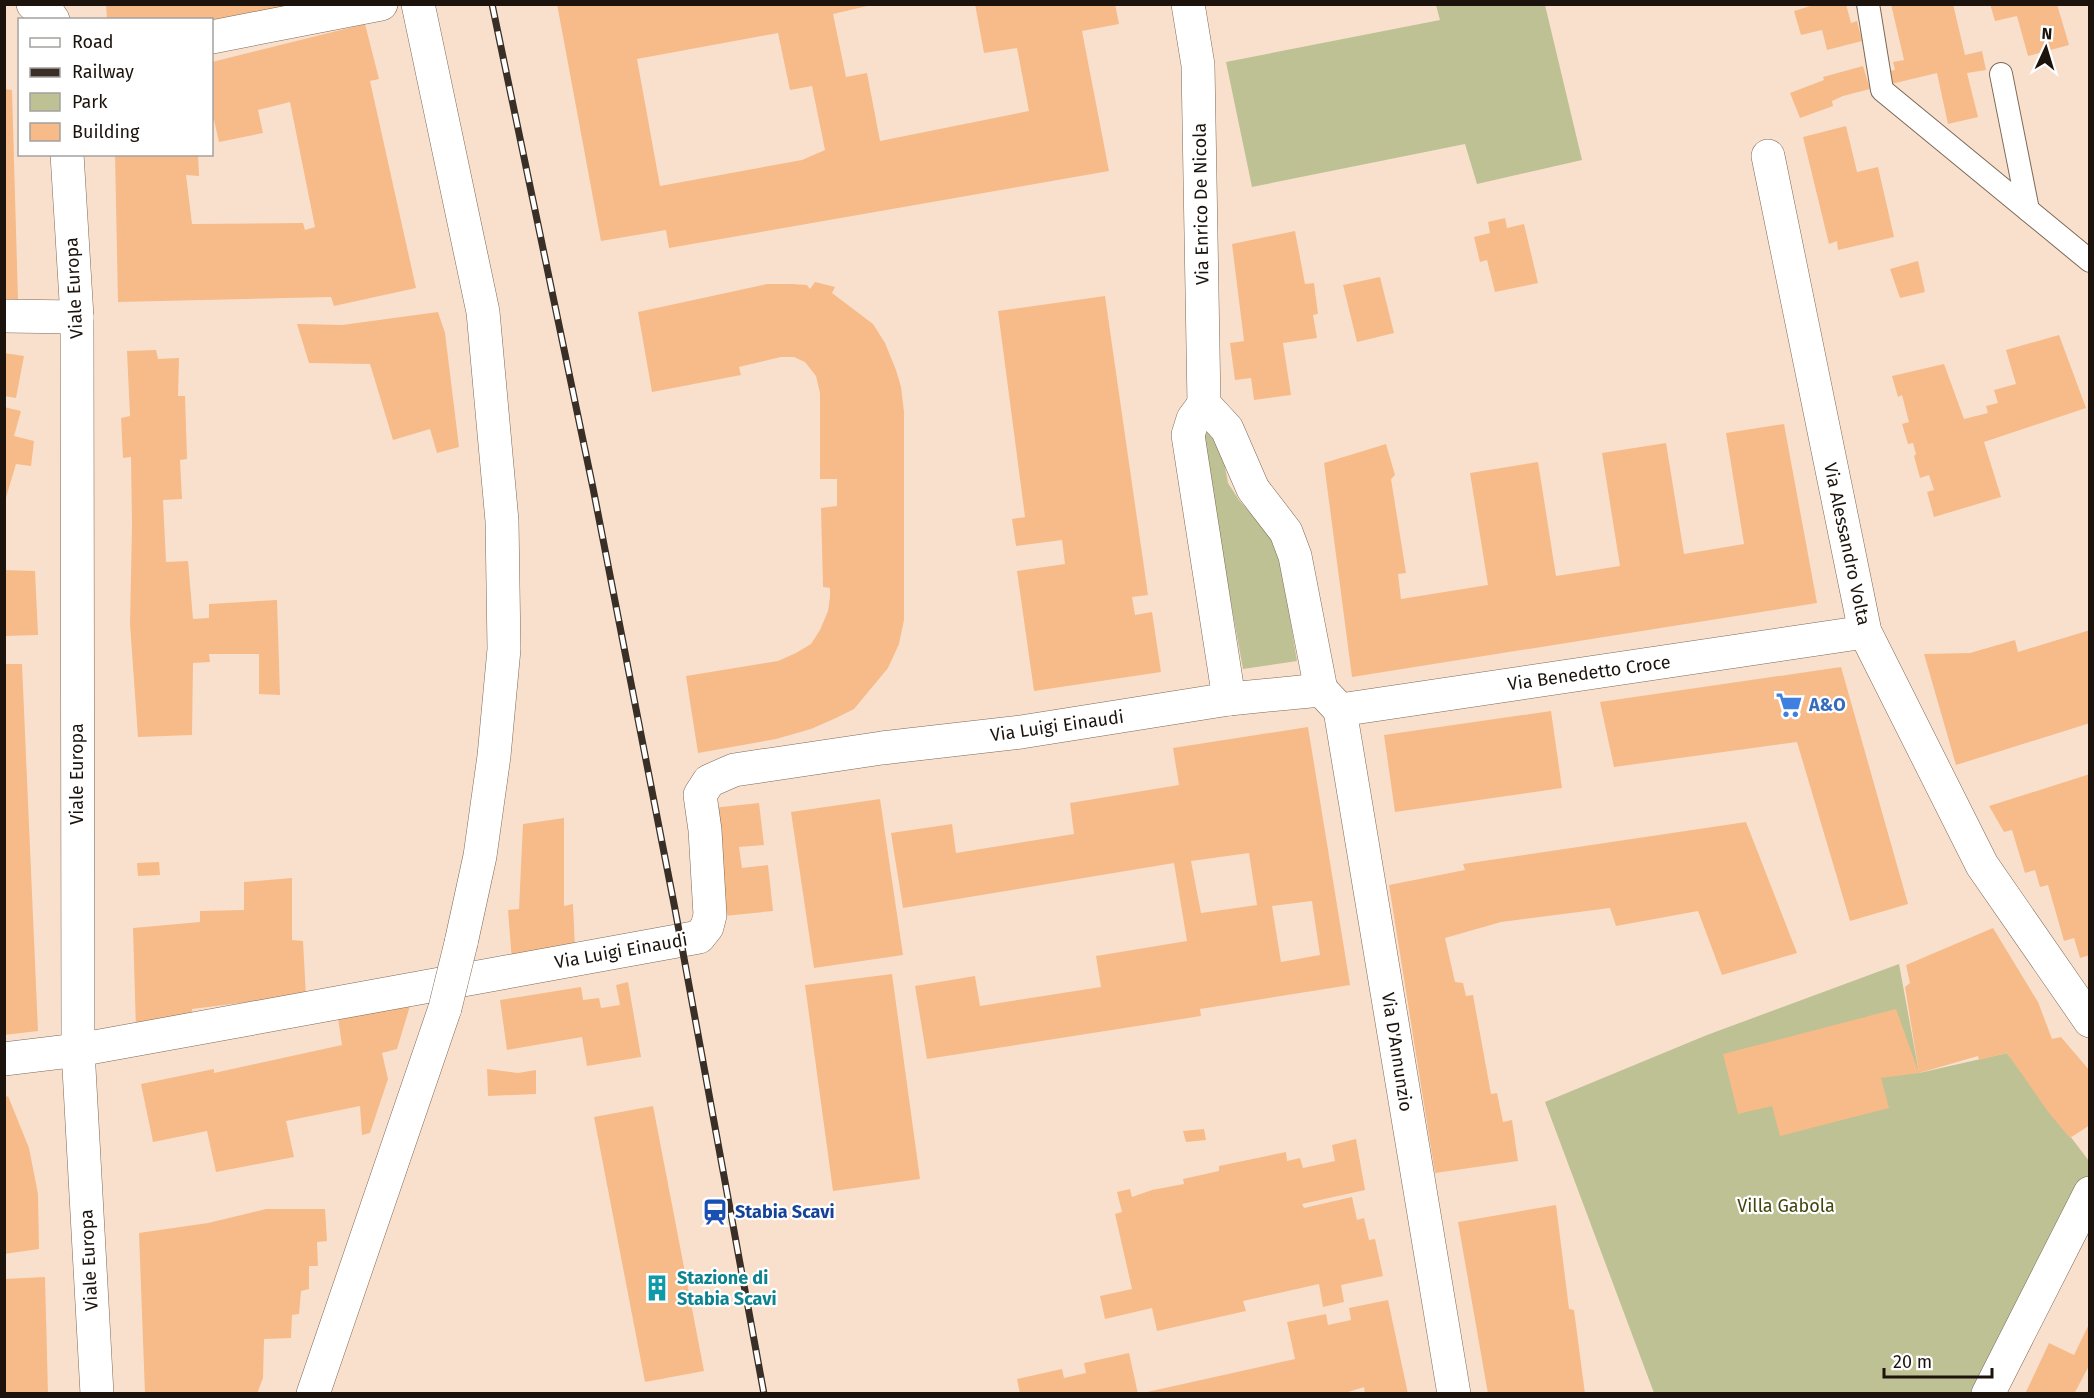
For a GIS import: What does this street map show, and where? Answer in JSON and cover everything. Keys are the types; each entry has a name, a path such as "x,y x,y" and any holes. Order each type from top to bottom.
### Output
{"main road":[{"path":"33,4 46,10 52,18"},
{"path":"213,37 381,4"},
{"path":"313,1394 445,1008 480,856 494,756 504,649 502,520 483,312 418,4"},
{"name":"Via Enrico De Nicola","path":"1188,4 1198,64 1204,404"},
{"name":"Viale Europa","path":"67,156 77,317 78,1050 97,1394"},
{"name":"Via Alessandro Volta","path":"1768,156 1865,632 1982,865 2090,1021"},
{"path":"4,316 77,317"},
{"path":"1229,699 1188,435 1193,418 1204,404 1227,429 1253,489 1286,532 1295,556 1330,700"},
{"name":"Via Benedetto Croce","path":"1229,699 1330,700 1865,632"},
{"name":"Via Luigi Einaudi","path":"78,1050 699,937 707,927 710,915 705,830 700,795 709,781 734,770 882,748 1021,732 1229,699"},
{"name":"Via D'Annunzio","path":"1330,700 1454,1394"},
{"path":"4,1059 78,1050"},
{"path":"1988,1394 2090,1193"}],"lane":[{"path":"1868,4 1882,90 2090,261"},
{"path":"2001,74 2028,210"}],"green space":[{"path":"1436,5 1545,5 1582,160 1477,184 1465,144 1252,187 1226,62 1440,20"},
{"path":"1214,431 1219,435 1228,483 1239,500 1268,533 1280,557 1297,661 1243,669 1201,437 1205,433"},
{"name":"Villa Gabola","path":"1899,964 1919,1073 2007,1053 2089,1161 2089,1193 1985,1393 1654,1393 1545,1102 1707,1035"}],"building":[{"path":"106,4 288,4 289,6 213,21 213,18 107,18"},
{"path":"557,4 876,4 833,14 846,77 867,73 880,141 1029,111 1017,48 984,53 975,4 1115,4 1119,24 1082,31 1109,171 669,248 666,230 601,241","holes":["778,33 790,90 812,86 825,150 802,160 660,186 637,59"]},
{"path":"1817,4 1846,4 1851,23 1857,21 1862,41 1827,50 1822,30 1801,35 1794,11"},
{"path":"1891,4 1953,4 1965,55 1982,51 1986,70 1967,73 1978,117 1948,124 1937,73 1887,85 1884,72 1895,70 1893,62 1904,60"},
{"path":"1990,4 2057,4 2069,45 2028,56 2017,16 1995,21"},
{"path":"365,24 379,79 370,81 416,288 334,306 331,297 118,302 115,156 198,156 199,176 186,175 192,224 303,223 305,230 315,227 290,102 258,110 263,133 219,142 213,120 213,62"},
{"path":"1863,66 1870,89 1843,96 1832,101 1833,106 1800,118 1790,93 1824,80 1823,77"},
{"path":"4,89 12,90 18,300 4,299"},
{"path":"1846,126 1857,172 1878,167 1894,237 1838,250 1837,241 1829,244 1803,137"},
{"path":"1505,218 1507,228 1524,224 1538,283 1495,292 1487,260 1480,262 1474,237 1490,233 1488,222"},
{"path":"1295,231 1305,284 1314,283 1318,314 1313,315 1317,338 1283,343 1291,395 1254,400 1251,378 1235,380 1230,343 1244,341 1232,244"},
{"path":"1918,261 1925,292 1900,298 1890,269"},
{"path":"1380,277 1394,333 1357,342 1343,285"},
{"path":"815,282 835,287 832,293 873,324 885,343 901,387 904,412 904,620 899,644 888,668 854,709 811,729 776,739 698,753 686,676 778,661 811,644 820,630 828,611 830,597 830,588 823,587 821,508 837,506 837,479 820,479 820,393 816,376 805,362 794,357 781,357 739,367 741,375 652,392 638,312 767,284 807,285 810,289"},
{"path":"1105,296 1148,595 1132,597 1135,615 1152,612 1161,672 1034,691 1017,571 1065,564 1062,540 1016,546 1012,519 1025,517 998,311"},
{"path":"438,312 445,333 459,447 437,453 430,429 393,440 370,364 309,363 297,324 342,325"},
{"path":"2059,335 2086,408 1984,442 2001,497 1934,517 1927,492 1934,490 1929,475 1920,478 1913,443 1908,444 1902,424 1909,422 1902,395 1898,397 1892,376 1944,364 1964,419 1988,413 1986,406 1998,403 1994,390 2016,384 2006,350"},
{"path":"156,350 158,359 179,358 178,396 185,396 187,459 180,460 182,499 163,500 166,562 188,561 193,619 209,618 209,604 277,600 280,695 259,694 259,654 209,654 210,662 193,663 192,735 138,737 130,624 131,457 123,458 121,418 130,416 127,351"},
{"path":"4,353 24,356 16,398 4,396"},
{"path":"4,407 21,411 14,436 34,441 31,466 16,464 5,501"},
{"path":"1784,424 1817,603 1352,677 1324,463 1386,444 1395,475 1391,479 1406,573 1398,574 1401,599 1488,585 1470,473 1538,462 1556,576 1620,566 1602,453 1666,443 1684,554 1744,544 1726,433"},
{"path":"4,570 35,571 38,635 4,636"},
{"path":"2090,630 2090,723 1956,765 1924,654 1970,653 2015,640 2018,652"},
{"path":"4,664 22,664 38,1031 4,1035"},
{"path":"1841,667 1908,904 1850,921 1797,742 1614,767 1600,702"},
{"path":"1551,711 1562,788 1395,812 1384,735"},
{"path":"1308,727 1350,985 1200,1009 1201,1016 927,1059 915,986 975,976 980,1006 1101,987 1096,956 1187,941 1174,863 903,908 891,833 952,824 956,853 1074,834 1070,803 1179,785 1173,748","holes":["1249,853 1257,905 1201,913 1191,861","1312,901 1320,955 1281,962 1272,906"]},
{"path":"2090,774 2090,955 2080,958 2074,938 2064,941 2048,885 2040,887 2035,870 2025,873 2012,830 2004,832 1989,806"},
{"path":"880,799 903,955 814,968 791,812"},
{"path":"759,803 764,845 739,847 742,868 768,865 773,911 724,916 712,808"},
{"path":"564,818 564,906 573,904 575,949 512,961 508,910 519,909 523,824"},
{"path":"1746,822 1797,953 1722,975 1698,911 1616,926 1610,908 1501,922 1445,938 1455,982 1463,983 1466,996 1473,995 1491,1094 1497,1093 1503,1122 1512,1120 1518,1161 1435,1173 1389,885 1465,870 1463,864"},
{"path":"159,862 160,875 138,876 137,863"},
{"path":"292,878 292,940 303,941 306,997 257,1007 256,1001 192,1009 193,1019 136,1030 133,928 200,922 200,911 244,910 244,882"},
{"path":"1993,928 2038,1002 2052,1039 2061,1037 2090,1071 2090,1125 2070,1138 2049,1113 2007,1053 1979,1060 1978,1056 1919,1073 1905,987 1910,983 1906,965"},
{"path":"892,974 920,1179 833,1191 805,985"},
{"path":"628,982 641,1057 587,1066 582,1037 507,1050 500,1000 581,987 583,1000 599,998 601,1008 620,1005 616,985"},
{"path":"413,996 397,1049 382,1053 388,1079 370,1133 362,1135 360,1106 286,1121 294,1157 216,1172 207,1131 153,1142 141,1084 214,1069 214,1073 342,1045 337,1012"},
{"path":"1896,1009 1919,1073 1881,1078 1889,1108 1780,1136 1772,1106 1738,1114 1723,1054"},
{"path":"487,1069 518,1073 536,1070 536,1094 488,1096"},
{"path":"8,1096 29,1148 38,1194 39,1249 4,1254 4,1098"},
{"name":"Stazione di Stabia Scavi","path":"653,1106 704,1371 645,1382 594,1117"},
{"path":"1204,1129 1206,1140 1186,1142 1183,1131"},
{"path":"1356,1139 1365,1190 1302,1204 1304,1208 1352,1197 1357,1220 1364,1218 1369,1240 1375,1239 1383,1276 1341,1285 1344,1302 1323,1307 1319,1284 1243,1301 1246,1311 1157,1331 1152,1308 1105,1319 1100,1296 1132,1289 1115,1214 1122,1212 1117,1192 1130,1189 1132,1197 1152,1190 1184,1184 1183,1179 1219,1171 1219,1166 1286,1152 1287,1161 1300,1158 1303,1168 1335,1161 1332,1145"},
{"path":"1556,1205 1569,1309 1574,1310 1585,1394 1488,1394 1458,1222"},
{"path":"266,1209 325,1209 327,1241 317,1242 318,1266 309,1266 309,1289 301,1291 299,1314 292,1315 291,1338 264,1339 263,1378 257,1394 145,1394 139,1233 208,1223"},
{"path":"45,1277 48,1394 4,1394 4,1279"},
{"path":"1388,1300 1408,1394 1365,1394 1364,1387 1342,1394 1138,1394 1295,1359 1287,1322 1326,1314 1328,1325 1351,1320 1349,1308"},
{"path":"2090,1322 2090,1364 2074,1394 2025,1394 2049,1343 2074,1355"},
{"path":"1129,1353 1138,1394 1020,1394 1017,1379 1062,1369 1064,1378 1086,1373 1084,1363"}],"railway":[{"path":"492,4 593,488 675,909 764,1394"}],"place":[{"name":"A&O","path":"1789,705"},
{"name":"Stabia Scavi","path":"715,1212"},
{"name":"Stazione di Stabia Scavi","path":"657,1288"}]}
